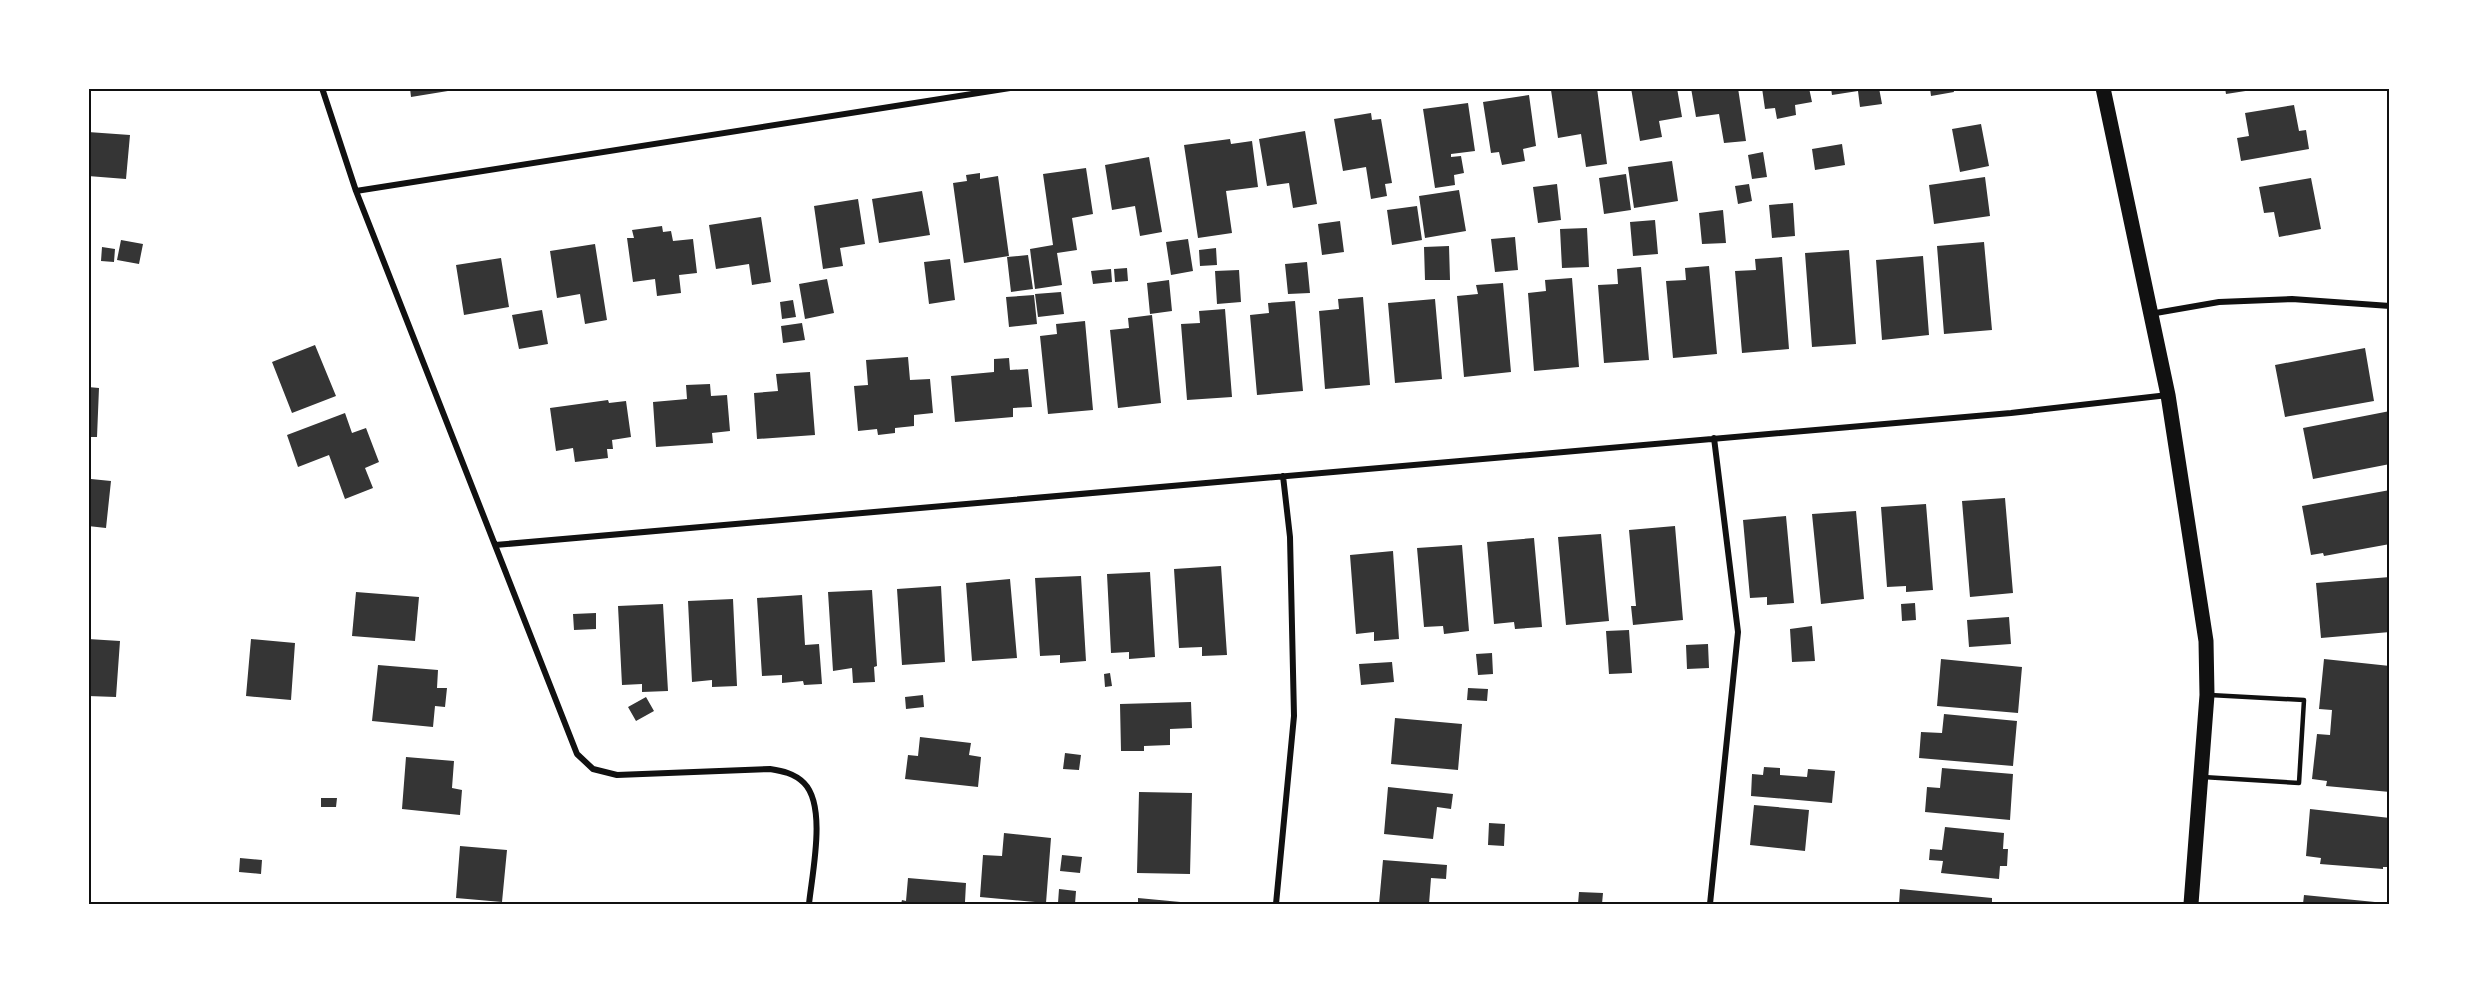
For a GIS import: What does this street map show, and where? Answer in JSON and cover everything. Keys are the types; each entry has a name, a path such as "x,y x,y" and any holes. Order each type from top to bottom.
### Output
{"main road":[{"path":"2103,88 2168,395 2206,641 2207,695 2203,777 2191,904"}],"street":[{"path":"322,88 356,191 577,754 593,769 617,775 770,769 786,771 803,782 812,796 817,816 809,904"},
{"path":"356,191 1010,88"},
{"path":"2150,314 2219,303 2292,299 2390,306"},
{"path":"495,545 2011,412 2168,395"},
{"path":"1710,904 1737,632 1714,438"},
{"path":"1276,904 1294,716 1290,537 1283,476"}],"lane":[{"path":"2203,777 2299,783 2304,700 2207,695"}],"building":[{"path":"410,88 454,88 454,90 411,97"},
{"path":"1597,88 1607,164 1586,167 1581,134 1558,138 1551,90"},
{"path":"1631,88 1677,88 1682,117 1659,121 1662,137 1640,141"},
{"path":"1691,88 1738,88 1746,141 1724,143 1719,114 1696,117"},
{"path":"1762,88 1809,88 1812,102 1795,105 1796,115 1777,119 1775,108 1765,109"},
{"path":"1831,88 1879,88 1882,104 1860,107 1858,91 1832,95"},
{"path":"1930,88 1953,88 1954,92 1931,96"},
{"path":"2225,88 2252,88 2252,90 2226,94"},
{"path":"1529,95 1536,146 1523,149 1525,161 1502,165 1499,152 1491,153 1483,102"},
{"path":"1468,103 1475,151 1451,154 1451,157 1461,156 1464,173 1454,175 1455,185 1435,188 1423,109"},
{"path":"2294,105 2299,131 2306,130 2309,149 2241,161 2237,138 2249,136 2245,113"},
{"path":"1371,113 1372,120 1381,119 1392,183 1385,184 1387,196 1371,199 1366,167 1343,171 1334,119"},
{"path":"1981,124 1989,166 1960,172 1952,129"},
{"path":"1305,131 1317,204 1293,208 1289,183 1267,186 1259,139"},
{"path":"88,132 130,135 126,179 88,176"},
{"path":"1230,139 1231,144 1252,141 1258,187 1226,191 1232,233 1198,238 1184,145"},
{"path":"1842,144 1845,165 1815,170 1812,149"},
{"path":"1763,152 1767,177 1752,179 1748,155"},
{"path":"1149,157 1162,232 1140,236 1135,206 1112,210 1105,165"},
{"path":"1672,161 1678,201 1634,208 1628,167"},
{"path":"1086,168 1093,214 1072,218 1077,250 1057,253 1062,285 1035,289 1030,249 1053,245 1043,174"},
{"path":"980,173 980,179 998,176 1009,256 964,263 953,183 967,181 966,175"},
{"path":"1626,174 1631,210 1604,214 1599,178"},
{"path":"1985,177 1990,216 1934,224 1929,185"},
{"path":"2311,178 2321,229 2279,237 2274,212 2264,213 2259,187"},
{"path":"1557,184 1561,220 1538,223 1533,187"},
{"path":"1749,184 1752,201 1738,204 1735,186"},
{"path":"1459,190 1466,231 1425,238 1419,196"},
{"path":"922,191 930,235 879,243 872,199"},
{"path":"858,199 865,244 840,248 843,266 823,269 814,206"},
{"path":"1793,203 1795,236 1772,238 1769,205"},
{"path":"1417,206 1422,240 1392,245 1387,210"},
{"path":"1723,210 1726,243 1702,244 1699,213"},
{"path":"761,217 771,282 752,285 749,264 716,269 709,225"},
{"path":"1655,220 1658,254 1633,256 1630,222"},
{"path":"1340,221 1344,252 1322,255 1318,224"},
{"path":"662,226 663,232 671,231 673,241 693,239 697,273 679,275 681,293 657,296 655,279 633,282 627,238 634,238 632,230"},
{"path":"1587,228 1589,267 1562,268 1560,229"},
{"path":"1515,237 1518,270 1495,272 1491,239"},
{"path":"1188,239 1193,271 1171,275 1166,242"},
{"path":"121,240 143,244 139,264 117,260"},
{"path":"1984,242 1992,330 1944,334 1937,246"},
{"path":"595,244 607,320 585,324 580,294 557,298 550,251"},
{"path":"1449,246 1450,280 1425,280 1424,247"},
{"path":"102,247 115,249 114,262 101,261"},
{"path":"1216,248 1217,265 1200,266 1199,250"},
{"path":"1849,250 1856,344 1812,347 1805,253"},
{"path":"1028,255 1033,289 1011,292 1007,257"},
{"path":"1923,256 1929,335 1882,340 1876,260"},
{"path":"1782,257 1789,349 1742,353 1735,271 1756,270 1755,259"},
{"path":"501,258 509,307 464,315 456,265"},
{"path":"950,259 955,300 929,304 924,262"},
{"path":"1307,262 1310,293 1288,294 1285,264"},
{"path":"1709,266 1717,354 1673,358 1666,281 1686,280 1685,268"},
{"path":"1641,267 1649,360 1604,363 1598,285 1618,284 1617,269"},
{"path":"1127,268 1128,281 1115,282 1114,269"},
{"path":"1111,269 1112,282 1093,284 1091,271"},
{"path":"1239,270 1241,302 1217,304 1215,271"},
{"path":"1572,278 1579,367 1534,371 1528,293 1546,291 1545,280"},
{"path":"827,279 834,313 805,319 799,284"},
{"path":"1169,280 1172,311 1150,314 1147,283"},
{"path":"1503,283 1511,372 1464,377 1457,296 1478,294 1476,285"},
{"path":"1061,292 1064,314 1038,317 1035,294"},
{"path":"1034,295 1037,324 1009,327 1006,297"},
{"path":"1363,297 1370,385 1325,389 1319,311 1339,309 1338,299"},
{"path":"1435,299 1442,379 1395,383 1388,303"},
{"path":"793,300 796,317 782,319 780,302"},
{"path":"1295,301 1303,391 1257,395 1250,315 1269,313 1268,303"},
{"path":"1225,309 1232,397 1187,400 1181,324 1200,323 1199,311"},
{"path":"542,310 548,344 519,349 512,315"},
{"path":"1152,315 1161,403 1118,408 1110,330 1129,328 1128,318"},
{"path":"1085,321 1093,410 1048,414 1040,336 1057,334 1056,324"},
{"path":"802,323 805,340 783,343 781,326"},
{"path":"315,345 336,396 292,413 272,362"},
{"path":"2365,348 2374,401 2285,417 2275,365"},
{"path":"908,357 910,380 930,379 933,413 914,415 914,426 895,428 895,433 878,435 877,429 858,431 854,386 868,385 866,360"},
{"path":"1009,358 1010,370 1028,369 1032,407 1013,408 1013,417 955,422 951,376 994,372 994,359"},
{"path":"810,372 815,435 757,439 754,393 778,391 776,374"},
{"path":"710,384 711,396 727,395 730,431 712,433 713,443 656,447 653,402 687,399 686,385"},
{"path":"88,387 99,388 97,437 88,437"},
{"path":"608,400 609,403 626,401 631,437 612,440 613,449 607,449 608,458 575,462 573,448 556,451 550,408"},
{"path":"2390,411 2390,464 2313,479 2303,428"},
{"path":"345,413 352,433 366,428 379,462 365,468 373,488 345,499 329,455 298,467 287,435"},
{"path":"91,479 111,481 106,528 88,526"},
{"path":"2390,490 2390,544 2324,556 2323,553 2311,555 2302,506"},
{"path":"2005,498 2013,593 1970,597 1962,501"},
{"path":"1926,504 1933,590 1906,592 1906,586 1887,587 1881,507"},
{"path":"1856,511 1864,599 1821,604 1812,514"},
{"path":"1786,516 1794,603 1767,605 1767,597 1750,598 1743,520"},
{"path":"1675,526 1683,620 1633,625 1631,606 1636,606 1629,530"},
{"path":"1601,534 1609,621 1566,625 1558,537"},
{"path":"1534,538 1542,627 1515,629 1514,622 1494,624 1487,542"},
{"path":"1462,545 1469,631 1444,634 1443,626 1424,627 1417,548"},
{"path":"1393,551 1399,639 1374,641 1374,632 1356,634 1350,555"},
{"path":"1221,566 1227,655 1202,656 1202,647 1179,648 1174,569"},
{"path":"1150,572 1155,657 1129,659 1129,652 1111,653 1107,574"},
{"path":"1081,576 1086,661 1060,663 1060,655 1040,656 1035,578"},
{"path":"2390,577 2390,632 2321,638 2316,583"},
{"path":"1010,579 1017,658 972,661 966,583"},
{"path":"941,586 945,662 902,665 897,589"},
{"path":"872,590 877,666 874,667 875,682 853,683 852,668 833,671 828,592"},
{"path":"356,592 419,597 415,641 352,636"},
{"path":"802,595 805,645 819,644 822,684 804,685 803,681 782,683 782,675 762,676 757,598"},
{"path":"733,599 737,686 712,687 712,680 692,682 688,601"},
{"path":"1915,603 1916,620 1902,621 1901,604"},
{"path":"663,604 668,691 642,692 642,684 622,685 618,606"},
{"path":"596,613 596,629 574,630 573,614"},
{"path":"2009,617 2011,644 1969,647 1967,620"},
{"path":"1812,626 1815,661 1792,662 1790,629"},
{"path":"1629,630 1632,673 1609,674 1606,631"},
{"path":"88,639 120,641 116,697 88,696"},
{"path":"251,639 295,643 291,700 246,696"},
{"path":"1708,644 1709,668 1687,669 1686,645"},
{"path":"1492,653 1493,674 1478,675 1476,654"},
{"path":"1941,659 2022,667 2018,713 1937,706"},
{"path":"2324,659 2390,666 2390,792 2326,786 2327,781 2312,779 2317,734 2330,735 2332,710 2319,709"},
{"path":"1392,662 1394,682 1361,685 1359,664"},
{"path":"378,665 438,670 437,688 447,688 445,707 435,706 433,727 372,721"},
{"path":"1110,673 1112,686 1105,687 1104,674"},
{"path":"1468,688 1488,689 1487,701 1467,700"},
{"path":"923,695 924,707 906,709 905,697"},
{"path":"646,697 654,711 636,721 628,707"},
{"path":"1191,702 1192,728 1170,729 1170,745 1144,746 1144,751 1121,751 1120,704"},
{"path":"1944,714 2017,721 2013,766 1919,758 1921,732 1942,733"},
{"path":"1395,718 1462,724 1458,770 1391,764"},
{"path":"920,737 971,743 969,755 981,757 978,787 905,779 908,755 918,756"},
{"path":"1065,753 1081,755 1079,770 1063,769"},
{"path":"406,757 454,761 452,788 462,790 460,815 402,809"},
{"path":"1764,767 1780,768 1780,775 1807,777 1808,769 1835,771 1832,803 1751,796 1752,774 1763,775"},
{"path":"1942,768 2013,774 2010,820 1925,812 1927,787 1940,788"},
{"path":"1388,787 1453,794 1451,809 1437,807 1433,839 1384,834"},
{"path":"1139,792 1192,793 1190,874 1137,873"},
{"path":"321,798 337,798 336,807 321,807"},
{"path":"1754,805 1809,810 1805,851 1750,845"},
{"path":"2310,809 2390,818 2390,867 2383,867 2383,869 2320,864 2321,858 2306,856"},
{"path":"1489,823 1505,824 1504,846 1488,845"},
{"path":"1945,827 2004,833 2003,849 2008,849 2007,866 2000,866 1999,879 1941,873 1943,861 1929,860 1930,849 1942,850"},
{"path":"1004,833 1051,838 1046,903 980,897 983,855 1002,856"},
{"path":"460,846 507,850 502,902 456,898"},
{"path":"1062,855 1082,857 1080,873 1060,871"},
{"path":"240,858 262,860 261,874 239,872"},
{"path":"1383,860 1447,865 1446,879 1431,878 1429,904 1379,904"},
{"path":"908,878 966,883 965,902 977,904 901,904 902,900 906,901"},
{"path":"1059,889 1076,891 1075,904 1058,903"},
{"path":"1900,889 1992,898 1992,904 1899,904"},
{"path":"1579,892 1603,893 1602,904 1578,904"},
{"path":"2304,895 2385,903 2385,904 2303,904"},
{"path":"1138,898 1191,903 1191,904 1138,904"}]}
